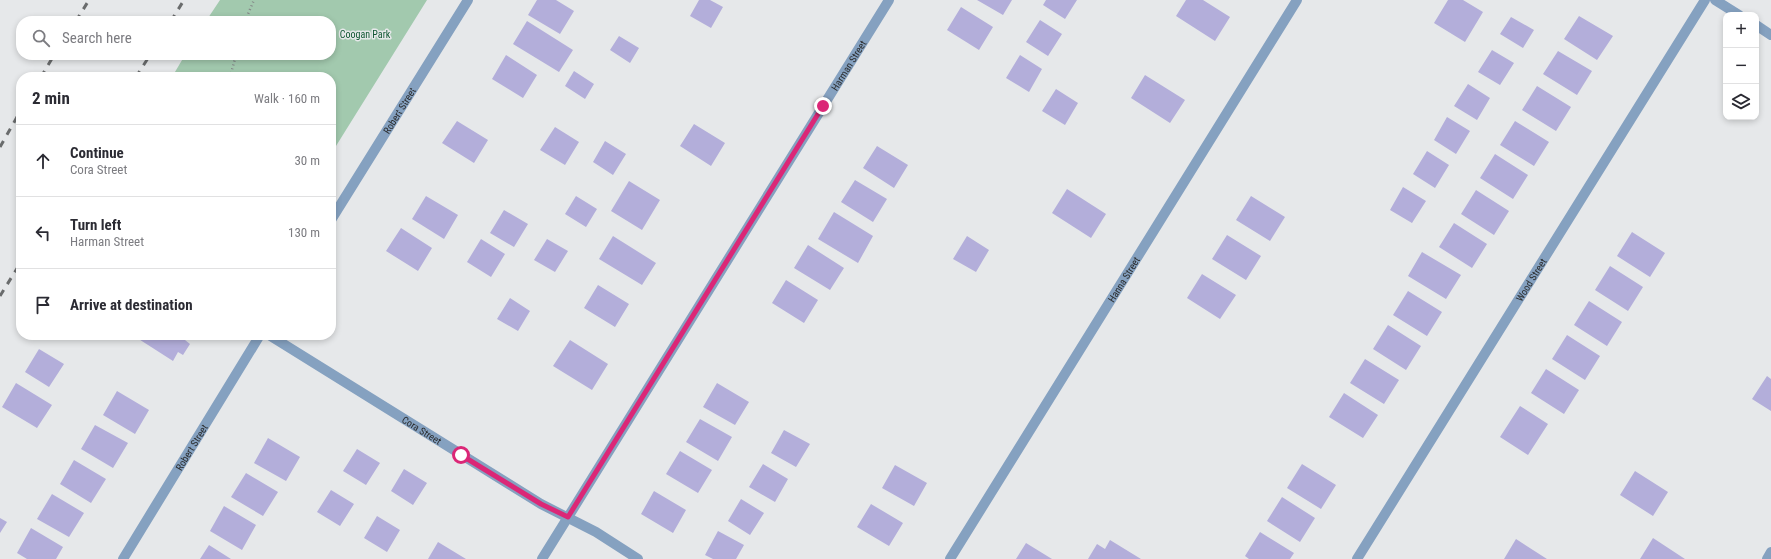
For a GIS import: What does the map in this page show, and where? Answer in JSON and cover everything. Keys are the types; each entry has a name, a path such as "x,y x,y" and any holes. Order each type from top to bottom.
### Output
{"street":[{"name":"Robert Street","path":"336,212 468,0"},
{"name":"Harman Street","path":"542,559 889,0"},
{"name":"Hanna Street","path":"950,559 1297,0"},
{"name":"Wood Street","path":"1357,559 1705,0"},
{"path":"1716,0 1735,12"},
{"path":"1759,27 1771,35"},
{"name":"Robert Street","path":"122,559 257,340"},
{"name":"Cora Street","path":"277,340 541,504 596,532 638,559"},
{"path":"1767,559 1771,552"}],"path":[{"path":"247,16 254,0"},
{"path":"231,72 235,60"}],"green space":[{"name":"Coogan Park","path":"220,0 427,0 336,146 336,72 175,72 182,60 336,60 336,16 209,16"}],"building":[{"path":"537,0 556,0 574,11 560,34 528,15"},
{"path":"699,0 710,0 723,7 711,28 690,16"},
{"path":"977,0 1012,0 1003,15"},
{"path":"1046,0 1077,0 1065,19 1043,5"},
{"path":"1186,0 1203,0 1230,17 1215,41 1176,16"},
{"path":"1448,0 1463,0 1483,12 1465,42 1434,23"},
{"path":"961,7 993,27 979,50 947,30"},
{"path":"1579,16 1613,36 1597,60 1564,39"},
{"path":"1511,17 1534,30 1523,48 1500,34"},
{"path":"1040,20 1062,34 1048,56 1026,42"},
{"path":"527,21 573,50 559,72 513,44"},
{"path":"619,36 639,48 630,63 610,50"},
{"path":"1492,50 1514,63 1500,85 1478,72"},
{"path":"1558,51 1592,71 1577,95 1543,74"},
{"path":"506,55 537,75 523,98 492,79"},
{"path":"1020,55 1042,69 1029,92 1006,78"},
{"path":"574,71 594,84 585,99 565,86"},
{"path":"1145,75 1185,100 1170,123 1131,98"},
{"path":"1468,84 1490,98 1477,120 1454,106"},
{"path":"1537,86 1571,107 1556,131 1522,110"},
{"path":"1056,89 1078,103 1065,125 1042,111"},
{"path":"1447,117 1470,131 1456,154 1434,140"},
{"path":"457,121 488,140 474,163 442,143"},
{"path":"1515,121 1549,142 1534,166 1500,145"},
{"path":"694,124 725,143 711,166 680,146"},
{"path":"555,127 579,142 565,165 540,150"},
{"path":"605,141 626,154 613,175 593,162"},
{"path":"877,146 908,165 894,188 863,168"},
{"path":"1427,151 1449,165 1435,188 1413,174"},
{"path":"1495,154 1528,175 1513,199 1480,178"},
{"path":"855,180 887,199 873,222 841,202"},
{"path":"629,181 660,200 642,230 611,211"},
{"path":"1403,187 1426,201 1412,223 1390,210"},
{"path":"1067,189 1106,214 1091,238 1052,213"},
{"path":"1476,190 1509,211 1494,235 1461,214"},
{"path":"426,196 458,215 444,239 412,219"},
{"path":"576,196 597,209 586,227 565,214"},
{"path":"1251,196 1285,217 1270,241 1236,220"},
{"path":"504,210 528,224 514,247 490,233"},
{"path":"834,212 873,236 858,263 818,239"},
{"path":"1454,223 1487,244 1472,268 1439,247"},
{"path":"401,228 432,248 418,271 386,251"},
{"path":"1632,232 1665,253 1650,277 1617,256"},
{"path":"1227,235 1261,256 1246,280 1212,259"},
{"path":"613,236 656,263 642,285 599,259"},
{"path":"967,236 989,250 976,272 953,259"},
{"path":"481,239 505,254 491,277 467,262"},
{"path":"547,239 568,251 555,272 534,260"},
{"path":"808,245 844,268 830,290 794,268"},
{"path":"1422,252 1461,275 1446,299 1408,276"},
{"path":"1610,266 1643,287 1628,311 1595,290"},
{"path":"1202,274 1236,295 1220,319 1187,298"},
{"path":"786,280 818,300 804,323 772,303"},
{"path":"598,285 629,304 615,327 584,308"},
{"path":"1408,291 1442,312 1427,336 1393,315"},
{"path":"510,298 530,311 518,331 497,319"},
{"path":"1589,301 1622,322 1607,346 1574,325"},
{"path":"1388,325 1421,346 1406,370 1373,349"},
{"path":"1567,335 1600,356 1585,380 1552,359"},
{"path":"140,340 185,340 190,344 183,355 178,352 173,361"},
{"path":"570,340 608,364 592,390 553,366"},
{"path":"39,349 64,364 49,387 25,372"},
{"path":"1365,359 1399,380 1384,404 1350,383"},
{"path":"1546,369 1579,390 1564,414 1531,393"},
{"path":"1767,376 1771,379 1771,411 1752,399"},
{"path":"16,383 52,405 37,428 2,407"},
{"path":"717,383 749,402 735,425 703,407"},
{"path":"117,391 149,410 135,434 103,415"},
{"path":"1344,393 1378,415 1363,438 1329,417"},
{"path":"1520,406 1548,424 1528,455 1500,437"},
{"path":"700,419 732,437 718,461 686,442"},
{"path":"95,425 128,443 113,468 81,449"},
{"path":"784,430 810,444 796,467 771,453"},
{"path":"268,438 300,457 286,481 254,463"},
{"path":"357,449 380,463 366,485 343,471"},
{"path":"680,451 712,470 698,493 666,474"},
{"path":"74,460 106,479 91,503 60,484"},
{"path":"763,464 788,479 775,502 749,487"},
{"path":"1302,464 1336,485 1321,509 1287,488"},
{"path":"895,465 927,483 914,506 882,488"},
{"path":"404,469 427,483 413,505 391,491"},
{"path":"1635,471 1668,492 1653,516 1620,495"},
{"path":"246,473 278,492 263,516 231,497"},
{"path":"331,490 354,504 340,526 317,512"},
{"path":"654,491 686,510 673,533 641,514"},
{"path":"52,494 84,513 69,537 37,519"},
{"path":"1282,497 1315,518 1300,542 1267,521"},
{"path":"741,499 764,513 750,535 728,521"},
{"path":"871,504 903,523 889,546 857,527"},
{"path":"224,506 256,525 242,550 210,531"},
{"path":"377,516 400,530 387,552 364,538"},
{"path":"0,518 7,522 0,533"},
{"path":"31,528 63,547 56,559 27,559 17,553"},
{"path":"718,531 744,545 736,559 713,559 705,555"},
{"path":"1260,532 1294,553 1290,559 1249,559 1245,556"},
{"path":"1653,538 1685,559 1640,559"},
{"path":"1516,539 1547,559 1504,559"},
{"path":"1110,540 1141,559 1088,559 1097,544 1105,549"},
{"path":"438,542 466,559 428,559"},
{"path":"1026,543 1052,559 1016,559"},
{"path":"209,545 231,559 200,559"}],"railway":[{"path":"79,16 89,0"},
{"path":"174,16 184,0"},
{"path":"44,72 51,60"},
{"path":"139,72 147,60"},
{"path":"0,147 16,119"},
{"path":"0,296 16,270"}],"route":[{"path":"461,455 541,504 568,517 823,106"}]}
